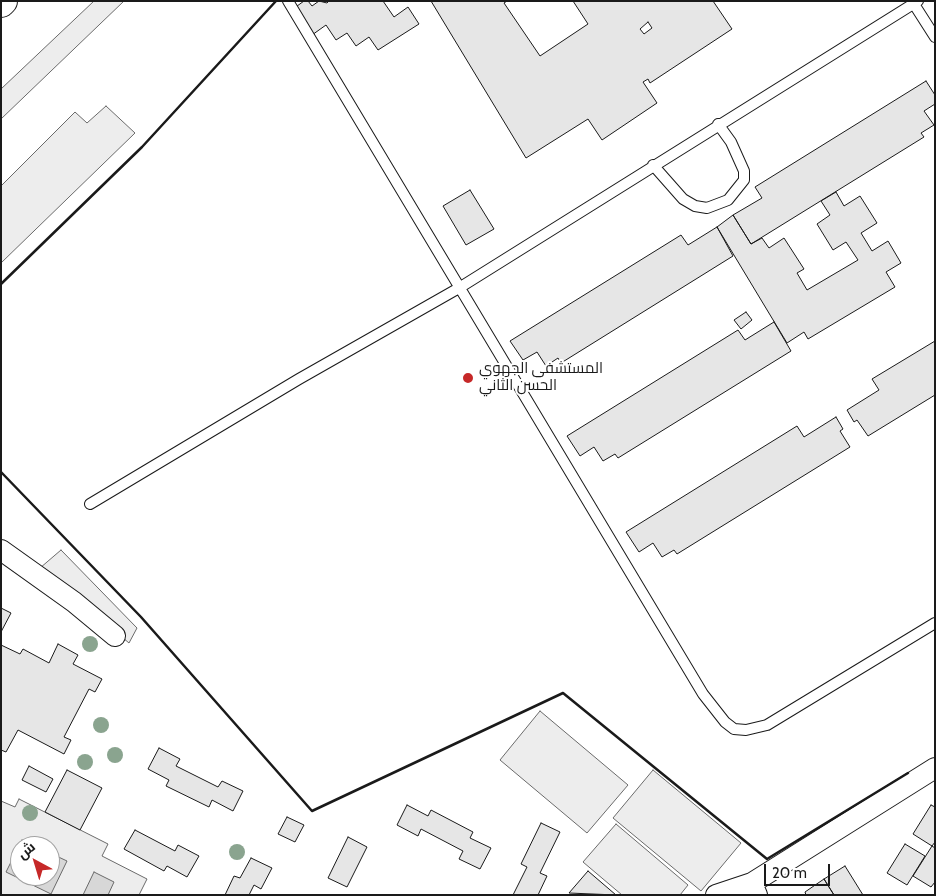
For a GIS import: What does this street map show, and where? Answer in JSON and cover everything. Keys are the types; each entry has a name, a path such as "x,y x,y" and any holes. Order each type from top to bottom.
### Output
{"street":[{"path":"1,550 74,602 115,636"},
{"path":"716,895 755,889 935,768"}],"lane":[{"path":"288,1 704,694 725,722 734,729 756,729 768,724 935,623"},
{"path":"90,504 299,379 459,288 915,2 935,37"},
{"path":"653,165 683,199 695,206 706,208 728,200 744,180 744,171 731,142 718,124"}],"shaded area":[{"path":"94,1 124,1 1,119 1,89"},
{"path":"106,106 135,133 1,263 1,186 75,112 87,123"},
{"path":"61,550 137,628 129,643 40,568"},
{"path":"540,711 628,785 587,833 500,760"},
{"path":"653,770 741,843 701,891 613,818"},
{"path":"19,799 108,844 102,856 147,879 139,895 1,895 1,801 15,807"},
{"path":"616,824 688,885 680,895 622,895 583,862"},
{"path":"60,858 67,861 60,875"},
{"path":"10,864 10,874 6,872"},
{"path":"94,872 114,882 108,895 83,895"},
{"path":"35,886 55,886 51,894"}],"building":[{"path":"304,1 308,1 312,6 319,1 327,3 329,1 383,1 394,17 408,7 419,24 378,50 369,37 356,46 347,33 336,40 326,25 312,35 293,9"},
{"path":"431,1 507,1 504,3 540,56 588,24 573,1 713,1 732,29 650,83 648,79 643,82 657,103 602,140 588,119 526,158","holes":["648,22 652,28 644,34 640,29"]},
{"path":"926,81 935,95 935,104 924,111 934,125 921,133 924,137 751,244 733,215 762,198 755,187"},
{"path":"470,190 494,229 466,245 443,206"},
{"path":"836,192 844,206 860,196 877,223 861,233 872,251 888,241 901,263 886,272 895,287 808,339 804,332 787,343 717,227 733,215 751,244 762,238 769,248 784,238 804,269 797,273 807,290 858,260 846,242 833,250 817,224 830,215 821,201"},
{"path":"717,227 733,256 561,363 558,358 546,366 537,352 523,360 510,341 681,235 688,245"},
{"path":"746,312 752,320 741,329 734,320"},
{"path":"774,322 791,351 618,458 615,454 603,461 594,447 580,456 567,436 738,330 745,340"},
{"path":"935,341 935,395 868,436 857,420 854,422 847,410 879,390 872,379"},
{"path":"836,417 843,429 840,431 850,447 677,554 674,550 662,557 653,543 639,552 626,532 797,426 804,437"},
{"path":"1,608 11,613 1,632"},
{"path":"58,644 78,655 73,664 102,679 95,692 89,689 64,737 71,740 64,754 18,730 6,752 1,750 1,645 20,654 23,649 49,663"},
{"path":"159,748 180,759 176,766 218,787 222,781 243,791 233,811 212,800 209,807 166,786 169,780 148,769"},
{"path":"29,766 53,779 46,792 22,780"},
{"path":"67,770 102,788 80,830 45,812"},
{"path":"407,805 428,816 431,810 473,832 470,838 491,848 480,869 459,859 463,851 421,829 418,836 397,825"},
{"path":"931,805 935,807 935,842 932,846 913,834"},
{"path":"287,817 304,825 295,842 278,834"},
{"path":"541,823 560,832 540,873 547,876 538,895 513,895 527,867 521,864"},
{"path":"135,830 175,851 178,845 199,856 187,877 167,866 164,871 124,849"},
{"path":"348,837 367,847 347,887 328,878"},
{"path":"905,844 925,856 907,885 887,873"},
{"path":"932,846 935,848 935,882 931,887 913,876"},
{"path":"251,858 272,868 261,889 254,885 249,895 225,895 234,876 240,878"},
{"path":"845,866 863,895 834,895 824,879"},
{"path":"588,871 616,895 569,893"},
{"path":"824,879 834,895 806,895 805,892"}],"wall":[{"path":"1,284 142,147 276,1"},
{"path":"1,472 141,617 312,811 563,693 767,859 908,773"}],"place":[{"name":"المستشفى الجهوي الحسن الثاني","path":"468,378"}]}
